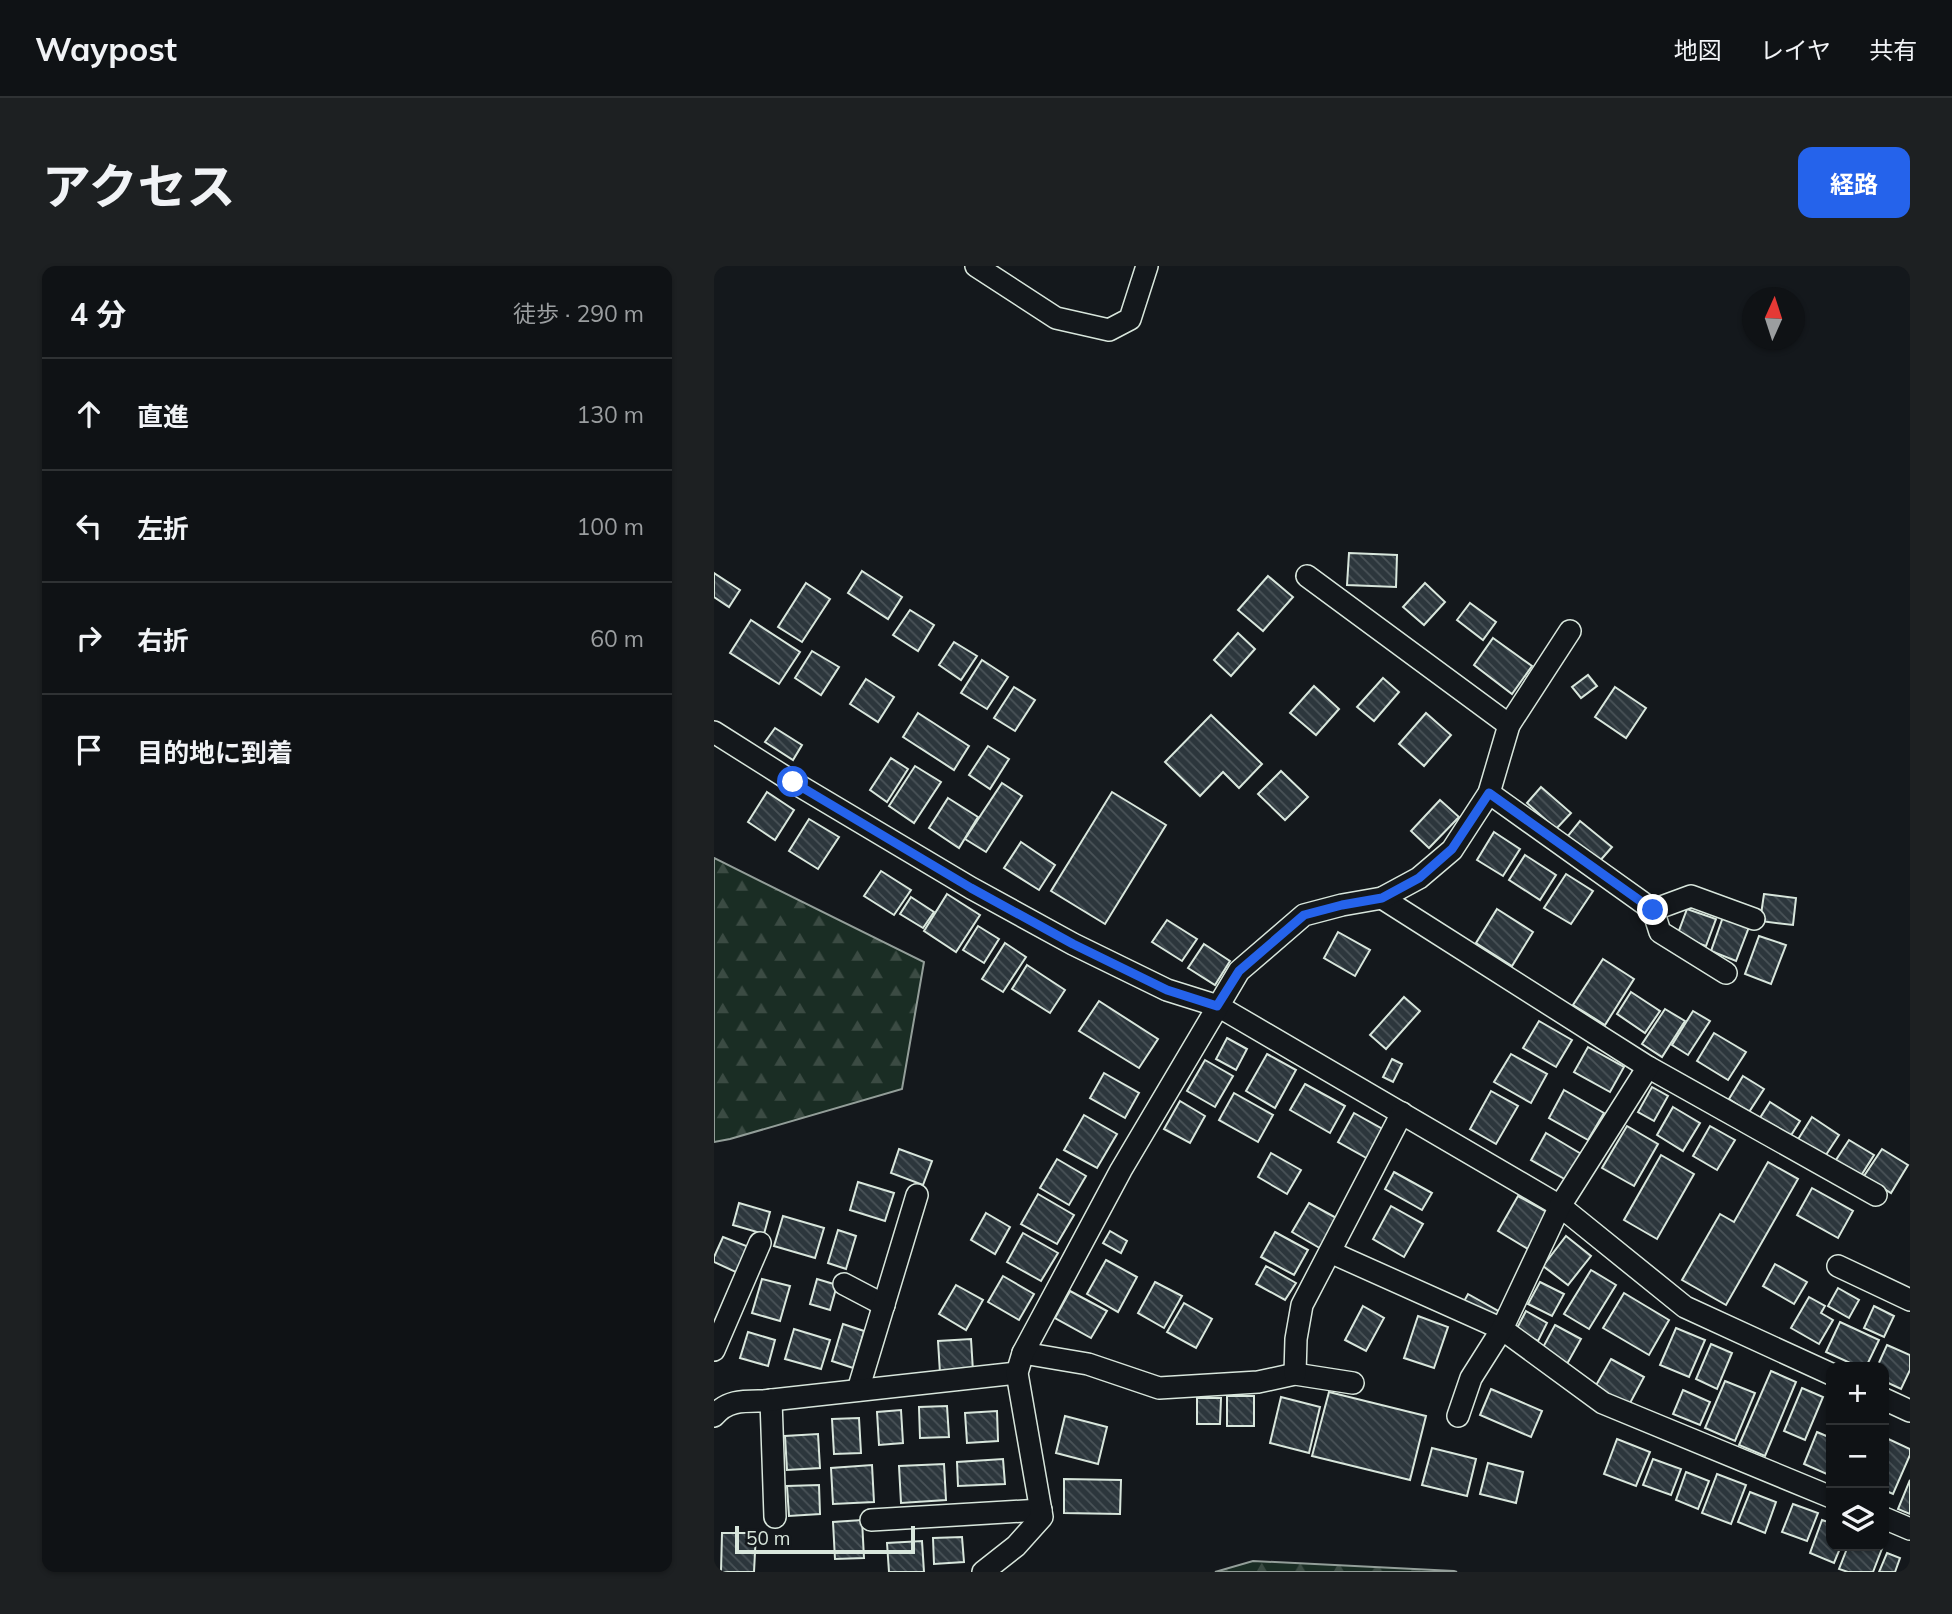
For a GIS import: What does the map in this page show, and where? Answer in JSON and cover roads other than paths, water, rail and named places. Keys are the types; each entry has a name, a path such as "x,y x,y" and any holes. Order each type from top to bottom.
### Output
{"street":[{"path":"976,266 1056,318 1109,330 1130,319 1147,266"},
{"path":"1307,576 1509,725"},
{"path":"983,1572 1016,1546 1042,1517 1020,1363 1121,1170 1217,1006 1239,971 1304,915 1382,898 1419,878 1452,849 1489,793 1509,725 1570,631"},
{"path":"714,732 971,888 1073,944 1167,990 1217,1006 1560,1206 1685,1307 1826,1372"},
{"path":"1489,793 1653,910 1660,932 1726,973"},
{"path":"1653,910 1691,896 1754,919"},
{"path":"1382,898 1648,1067 1876,1195"},
{"path":"1458,1416 1471,1378 1502,1329 1560,1206 1648,1067"},
{"path":"1295,1374 1296,1339 1302,1305 1402,1113"},
{"path":"858,1390 917,1195"},
{"path":"714,1350 760,1243"},
{"path":"1330,1252 1502,1329 1603,1403 1826,1495"},
{"path":"1838,1266 1910,1300"},
{"path":"844,1284 884,1304"},
{"path":"715,1411 737,1401 858,1390 1020,1363 1088,1364 1159,1388 1258,1382 1295,1374 1353,1383"},
{"path":"771,1400 775,1517"},
{"path":"1889,1401 1910,1411"},
{"path":"871,1520 1041,1510"},
{"path":"1889,1520 1910,1529"}]}
